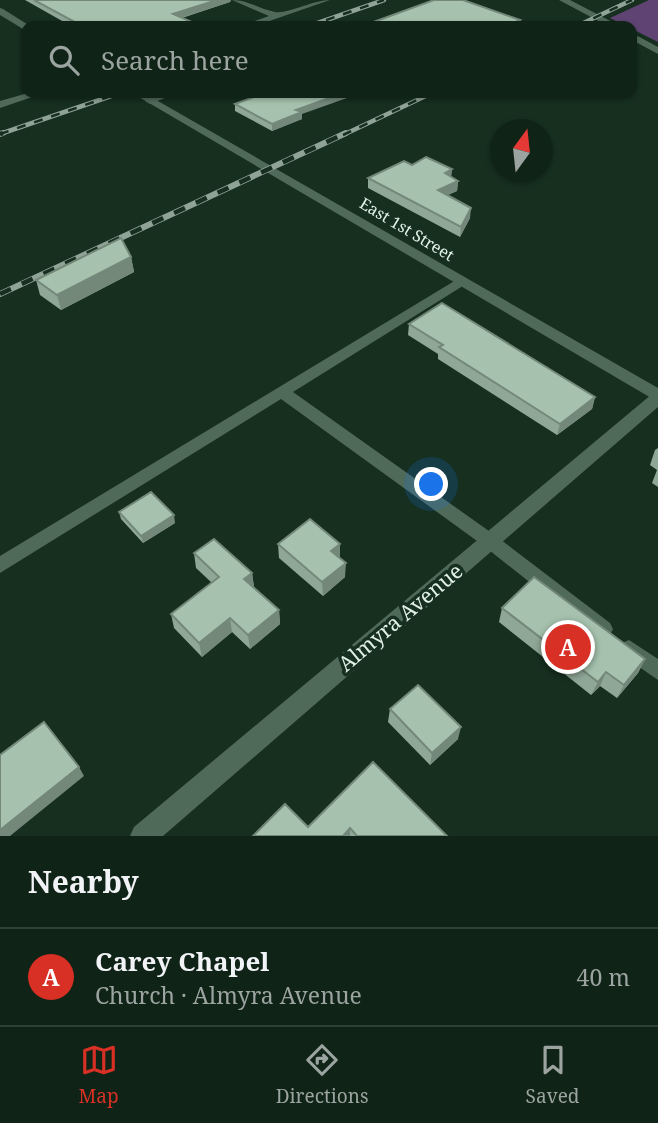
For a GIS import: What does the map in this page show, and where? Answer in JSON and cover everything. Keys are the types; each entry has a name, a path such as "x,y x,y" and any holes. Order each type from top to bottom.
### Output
{"street":[{"path":"236,0 278,16"},
{"path":"262,21 326,0"},
{"path":"563,0 605,21"},
{"path":"0,11 21,24"},
{"path":"637,39 658,51"},
{"path":"0,105 23,98"},
{"name":"East 1st Street","path":"145,98 658,397"},
{"name":"Almyra Avenue","path":"143,836 658,397"}],"lane":[{"path":"0,565 461,281"},
{"path":"282,392 490,541 658,671"}],"shaded area":[{"path":"649,0 658,0 658,42 637,32 637,21 616,21 610,18"}],"building":[{"path":"34,0 217,0 173,14 190,21 73,21"},
{"path":"434,0 463,0 520,20 518,21 376,21"},
{"path":"251,98 329,98 296,110 302,112 272,124 235,104"},
{"path":"426,157 452,169 445,173 458,181 438,190 471,208 461,227 368,178 404,161 412,165"},
{"path":"121,238 131,257 57,295 36,280"},
{"path":"442,303 595,397 560,424 439,347 443,345 409,324"},
{"path":"151,492 174,515 141,536 119,512"},
{"path":"310,519 340,544 331,551 346,563 322,582 278,544"},
{"path":"214,539 252,573 244,579 279,610 248,635 230,618 199,643 171,614 219,577 194,553"},
{"path":"534,577 645,659 624,685 606,672 598,682 502,608"},
{"path":"418,685 461,727 432,753 390,709"},
{"path":"44,722 79,767 0,830 0,755"},
{"path":"373,762 447,836 357,836 350,828 343,836 253,836 285,804 308,827"}],"railway":[{"path":"323,21 384,0"},
{"path":"588,21 632,0"},
{"path":"3,133 0,134 105,98"},
{"path":"343,135 421,98"},
{"path":"0,294 346,133"}],"place":[{"name":"Carey Chapel","path":"568,647"}]}
